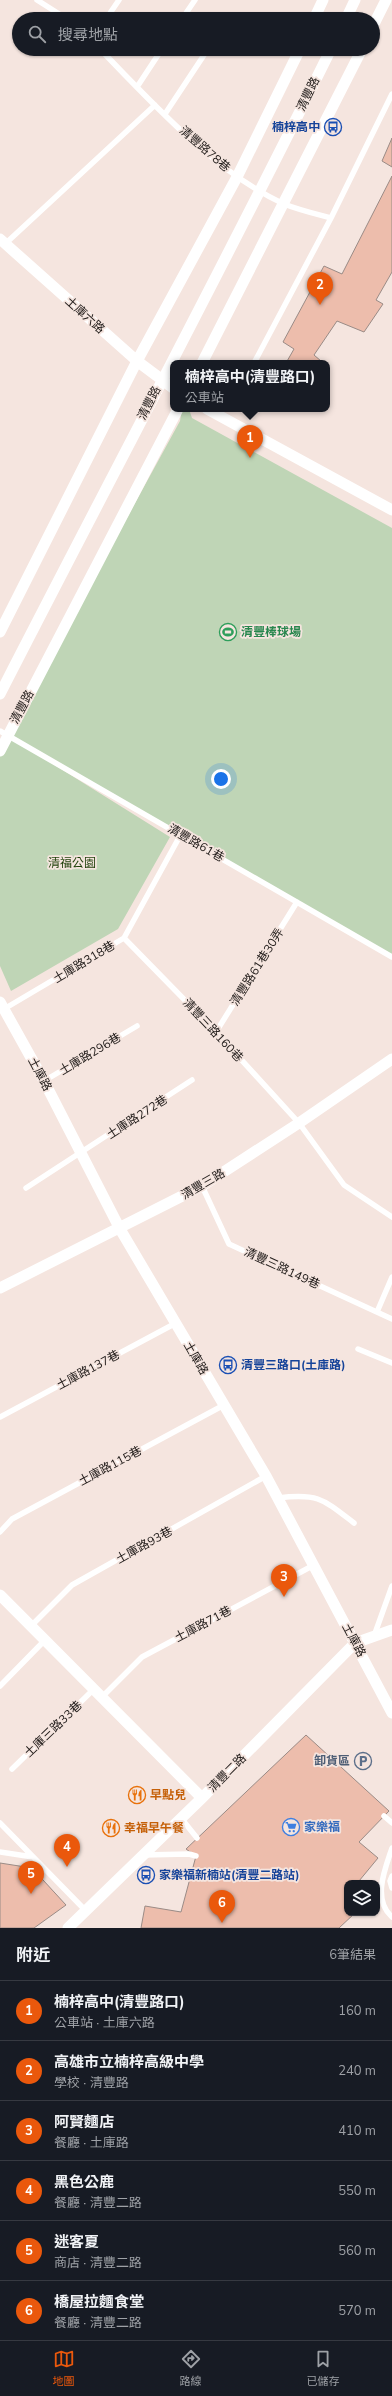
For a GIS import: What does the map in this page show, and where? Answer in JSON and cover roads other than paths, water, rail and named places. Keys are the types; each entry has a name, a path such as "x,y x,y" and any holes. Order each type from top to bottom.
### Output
{"street":[{"path":"317,12 323,0"},
{"path":"349,12 355,0"},
{"path":"380,12 386,0"},
{"path":"0,632 137,361 237,177 297,56"},
{"name":"清豐路","path":"171,360 261,190 328,56"},
{"path":"204,360 285,204 359,56"},
{"name":"土庫六路","path":"2,241 137,361 170,386"},
{"name":"清豐路","path":"0,694 170,362"},
{"name":"清豐路","path":"0,751 4,733 176,412"},
{"path":"212,412 392,510"},
{"name":"土庫路","path":"2,1006 44,1081 120,1229 266,1476 392,1714"},
{"name":"清豐三路","path":"0,1288 120,1229 202,1186 299,1124 392,1059"},
{"path":"0,1595 202,1798"},
{"name":"清豐二路","path":"68,1928 202,1798 355,1643 392,1630"}],"lane":[{"path":"37,0 56,12"},
{"path":"111,12 119,0"},
{"path":"187,12 195,0"},
{"name":"清豐路78巷","path":"107,56 154,105 237,177 285,204 331,218"},
{"path":"137,87 157,56"},
{"path":"165,114 203,56"},
{"path":"256,360 331,218 392,94"},
{"path":"2,241 154,105"},
{"name":"清豐路61巷","path":"4,733 392,957"},
{"name":"土庫路318巷","path":"2,1006 124,938 180,834"},
{"name":"清豐路61巷30弄","path":"216,1032 297,902"},
{"name":"清豐三路160巷","path":"124,938 216,1032 299,1124 344,1185 392,1217"},
{"name":"土庫路296巷","path":"44,1081 137,1026"},
{"name":"土庫路272巷","path":"26,1188 82,1153 192,1080"},
{"name":"清豐三路149巷","path":"202,1186 229,1244 392,1319"},
{"path":"377,1312 392,1277"},
{"name":"土庫路137巷","path":"0,1417 176,1323"},
{"path":"358,1349 392,1363"},
{"name":"土庫路115巷","path":"0,1532 12,1519 224,1405"},
{"name":"土庫路93巷","path":"31,1626 72,1586 266,1476"},
{"path":"278,1498 303,1495 324,1500 354,1523"},
{"name":"土庫路71巷","path":"98,1693 142,1657 314,1565"},
{"path":"374,1636 392,1586"},
{"path":"0,1686 45,1640"},
{"name":"土庫三路33巷","path":"12,1769 98,1693"},
{"path":"384,1816 392,1823"},
{"path":"181,1818 197,1838"},
{"path":"0,1823 86,1911"},
{"path":"392,1848 383,1875 380,1892 388,1914 392,1917"},
{"path":"0,1852 33,1857"},
{"path":"143,1855 189,1854 196,1856"},
{"path":"392,1876 390,1881 392,1888"}],"place":[{"name":"楠梓高中","path":"333,127"},
{"name":"高雄市立楠梓高級中學","path":"320,305"},
{"name":"楠梓高中(清豐路口)","path":"250,458"},
{"name":"清豐棒球場","path":"228,632"},
{"name":"清豐三路口(土庫路)","path":"228,1365"},
{"name":"阿賢麵店","path":"284,1597"},
{"name":"卸貨區","path":"363,1761"},
{"name":"早點兒","path":"137,1795"},
{"name":"家樂福","path":"291,1827"},
{"name":"幸福早午餐","path":"111,1828"},
{"name":"黑色公鹿","path":"67,1867"},
{"name":"家樂福新楠站(清豐二路站)","path":"146,1875"},
{"name":"迷客夏","path":"31,1894"},
{"name":"橋屋拉麵食堂","path":"222,1923"}],"park label":[{"name":"清福公園","path":"72,863"}]}
